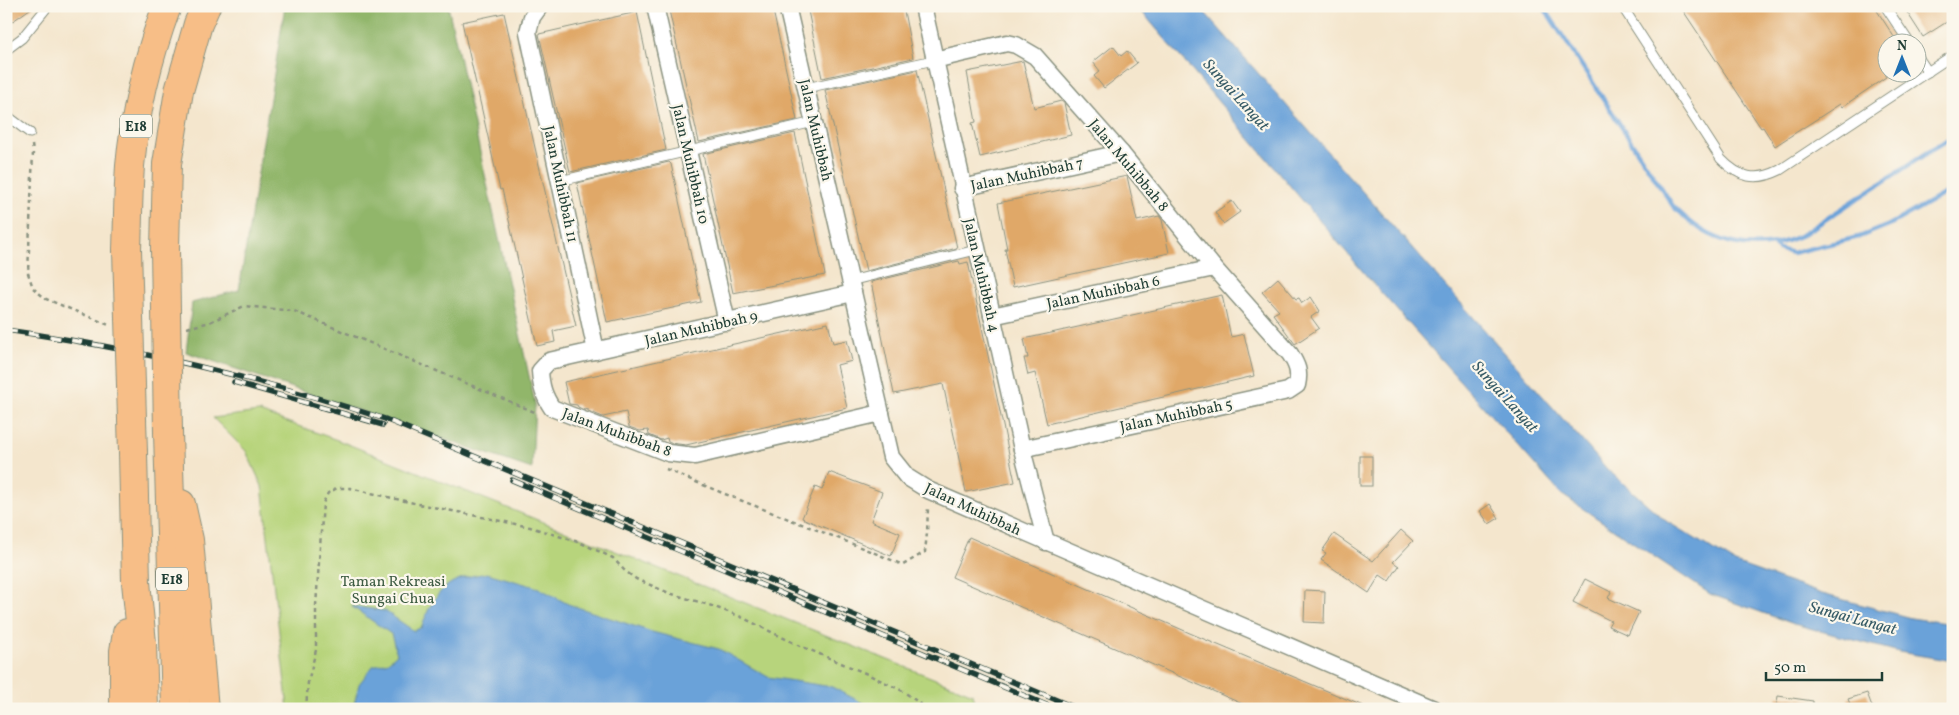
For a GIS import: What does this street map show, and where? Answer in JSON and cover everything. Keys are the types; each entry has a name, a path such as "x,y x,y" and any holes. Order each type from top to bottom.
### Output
{"highway":[{"name":"E18","path":"144,709 143,659 136,582 127,250 130,165 142,93 159,30 168,6"},
{"name":"E18","path":"176,709 168,441 165,249 167,164 179,90 198,24 206,6"},
{"path":"168,441 190,540 204,709"},
{"path":"112,709 136,582"},
{"path":"124,651 124,709"}],"street":[{"name":"Jalan Muhibbah 10","path":"655,6 726,322"},
{"name":"Jalan Muhibbah","path":"787,6 891,457 907,477 928,490 1046,542 1434,709"},
{"name":"Jalan Muhibbah 4","path":"923,6 976,250 1022,449 1046,542"},
{"name":"Jalan Muhibbah 11","path":"536,11 528,32 596,351"},
{"name":"Jalan Muhibbah 8","path":"934,60 1007,44 1016,44 1035,56 1121,154 1214,268 1290,354"},
{"name":"Jalan Muhibbah 7","path":"962,188 1121,154"},
{"name":"Jalan Muhibbah 6","path":"992,316 1214,268"},
{"name":"Jalan Muhibbah 9","path":"549,361 726,322 852,287"},
{"name":"Jalan Muhibbah 5","path":"1022,449 1288,391 1297,385 1299,377 1298,367 1290,354"},
{"name":"Jalan Muhibbah 8","path":"549,361 540,372 544,397 552,408 668,453 695,456 881,413"}],"lane":[{"path":"6,50 22,38 48,6"},
{"path":"1622,6 1721,159 1737,173 1747,176 1769,176 1780,170 1953,55"},
{"path":"1885,6 1902,32"},
{"path":"806,88 934,60"},
{"path":"6,115 30,133"},
{"path":"560,181 814,122"},
{"path":"852,287 976,250"}],"path":[{"path":"30,133 33,152 28,274 33,288 46,299 113,326"},
{"path":"181,330 210,322 244,306 294,311 541,415"},
{"path":"658,466 730,498 860,546 903,565 925,552 928,490"},
{"path":"306,709 308,682 316,650 316,606 323,503 328,493 337,488 350,488 409,502 530,526 581,543 613,558 636,579 739,616 798,645 903,691 913,697 923,709"}],"green space":[{"path":"285,6 448,6 535,403 532,469 186,352 192,303 239,290"},
{"name":"Taman Rekreasi Sungai Chua","path":"259,412 340,441 973,694 977,709 288,709 262,486 246,451 213,418"}],"water":[{"name":"Sungai Langat","path":"1137,6 1199,6 1607,469 1666,521 1735,563 1822,594 1911,618 1953,624 1953,661 1899,652 1794,624 1710,594 1561,494 1370,280"},
{"path":"487,573 539,588 568,604 652,632 719,649 768,677 832,687 874,709 353,709 359,684 373,666 388,662 397,654 391,634 351,606 385,611 414,631 422,627 435,598 446,587 463,578"}],"building":[{"path":"6,6 34,6 6,26"},
{"path":"668,6 772,6 797,120 699,142"},
{"path":"807,6 903,6 913,58 822,78"},
{"path":"1680,6 1874,6 1891,32 1876,32 1876,82 1879,82 1842,107 1840,104 1775,146 1763,127 1761,128"},
{"path":"1903,6 1953,6 1953,18 1926,35 1926,32 1920,32"},
{"path":"637,12 666,150 570,172 539,34"},
{"path":"504,13 576,326 553,331 555,342 537,346 462,22"},
{"path":"1113,46 1121,56 1127,51 1137,63 1104,88 1094,76 1100,71 1093,62"},
{"path":"1023,61 1034,108 1061,101 1064,103 1071,135 980,157 972,123 976,122 967,72"},
{"path":"917,70 957,248 866,271 825,90"},
{"path":"795,133 825,275 733,293 703,154"},
{"path":"669,162 671,164 701,302 607,322 577,183"},
{"path":"1127,176 1137,221 1159,216 1162,220 1169,253 1013,287 998,203"},
{"path":"1232,201 1240,212 1223,224 1215,212"},
{"path":"959,261 960,264 968,262 1015,482 966,492 943,384 894,394 871,282"},
{"path":"1278,278 1296,299 1299,298 1302,303 1311,297 1320,311 1311,317 1319,328 1295,344 1273,314 1279,311 1262,292"},
{"path":"1222,295 1231,337 1244,334 1254,376 1047,424 1035,373 1028,375 1024,358 1028,358 1024,339"},
{"path":"828,323 833,343 847,340 852,361 837,365 847,408 686,445 670,443 667,438 661,440 649,435 648,430 640,431 629,427 626,412 603,417 588,411 588,409 584,410 577,405 569,404 564,382"},
{"path":"1360,456 1372,456 1372,486 1360,486"},
{"path":"829,472 882,492 871,521 900,533 891,556 802,518 815,487 822,490"},
{"path":"1490,504 1499,518 1489,524 1480,511"},
{"path":"1401,530 1413,541 1393,562 1399,566 1389,581 1380,575 1369,593 1321,560 1326,553 1322,551 1334,534 1373,561"},
{"path":"969,537 1370,709 1254,709 952,577"},
{"path":"1585,579 1611,592 1608,598 1639,612 1628,635 1608,626 1611,621 1573,602"},
{"path":"1305,590 1325,591 1324,623 1304,622"},
{"path":"1867,693 1873,709 1852,709 1848,699"},
{"path":"1778,696 1813,701 1813,709 1776,709"}],"waterway":[{"path":"1543,6 1673,206 1701,229 1732,243 1765,245 1800,236 1953,136"},
{"path":"1774,245 1779,249 1792,253 1859,237 1889,225 1953,189"}],"railway":[{"path":"6,330 54,337 198,366 339,404 385,419 1078,709"},
{"path":"234,382 383,425"},
{"path":"512,480 1056,709"}]}
